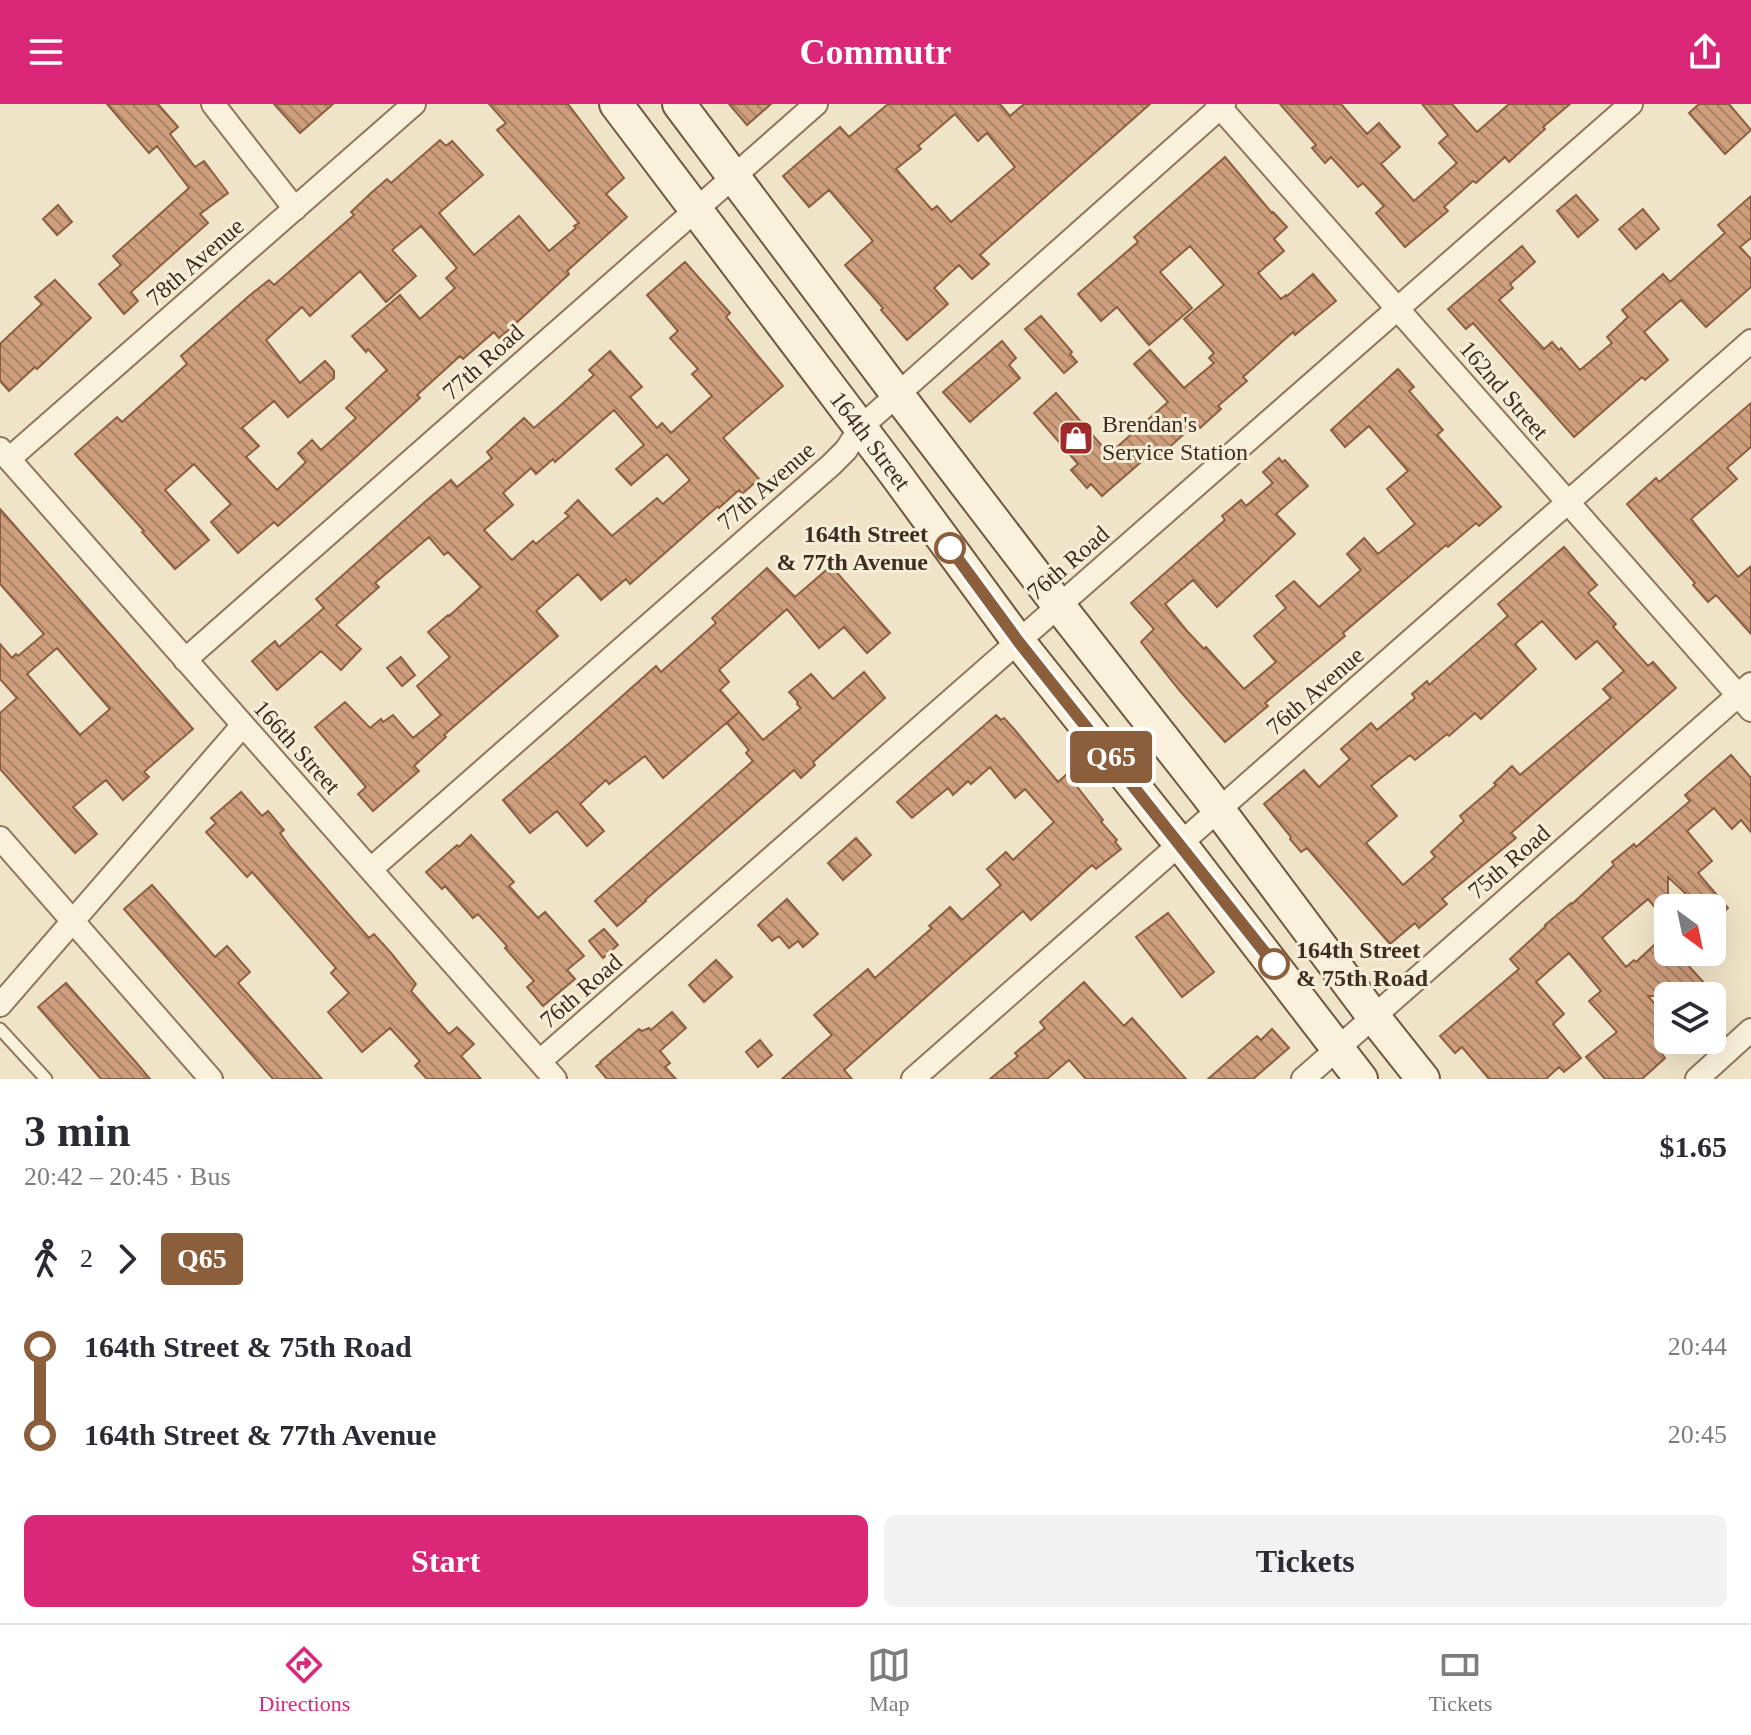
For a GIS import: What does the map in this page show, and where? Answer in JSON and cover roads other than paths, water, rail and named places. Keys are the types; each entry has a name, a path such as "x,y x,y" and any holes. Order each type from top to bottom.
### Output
{"street":[{"path":"213,104 295,209"},
{"name":"78th Avenue","path":"4,454 295,209 414,104"},
{"name":"164th Street","path":"616,104 861,427 1018,641 1181,845 1361,1079"},
{"name":"164th Street","path":"679,104 897,394 1423,1079"},
{"name":"77th Road","path":"185,660 816,104"},
{"name":"76th Road","path":"540,1061 1631,104"},
{"name":"162nd Street","path":"1221,105 1568,502 1747,696"},
{"name":"77th Avenue","path":"371,869 831,465 846,450 861,427 1221,105"},
{"name":"76th Avenue","path":"913,1079 1751,341"},
{"name":"166th Street","path":"4,454 555,1079"},
{"name":"75th Road","path":"1303,1079 1747,696"},
{"path":"0,1005 243,725"},
{"path":"0,838 211,1079"},
{"path":"1697,1079 1751,1030"}],"lane":[{"path":"0,1029 46,1079"}],"place":[{"name":"Brendan's Service Station","path":"1076,438"},
{"name":"164th Street & 77th Avenue","path":"950,548"},
{"name":"164th Street & 75th Road","path":"1274,964"}]}
